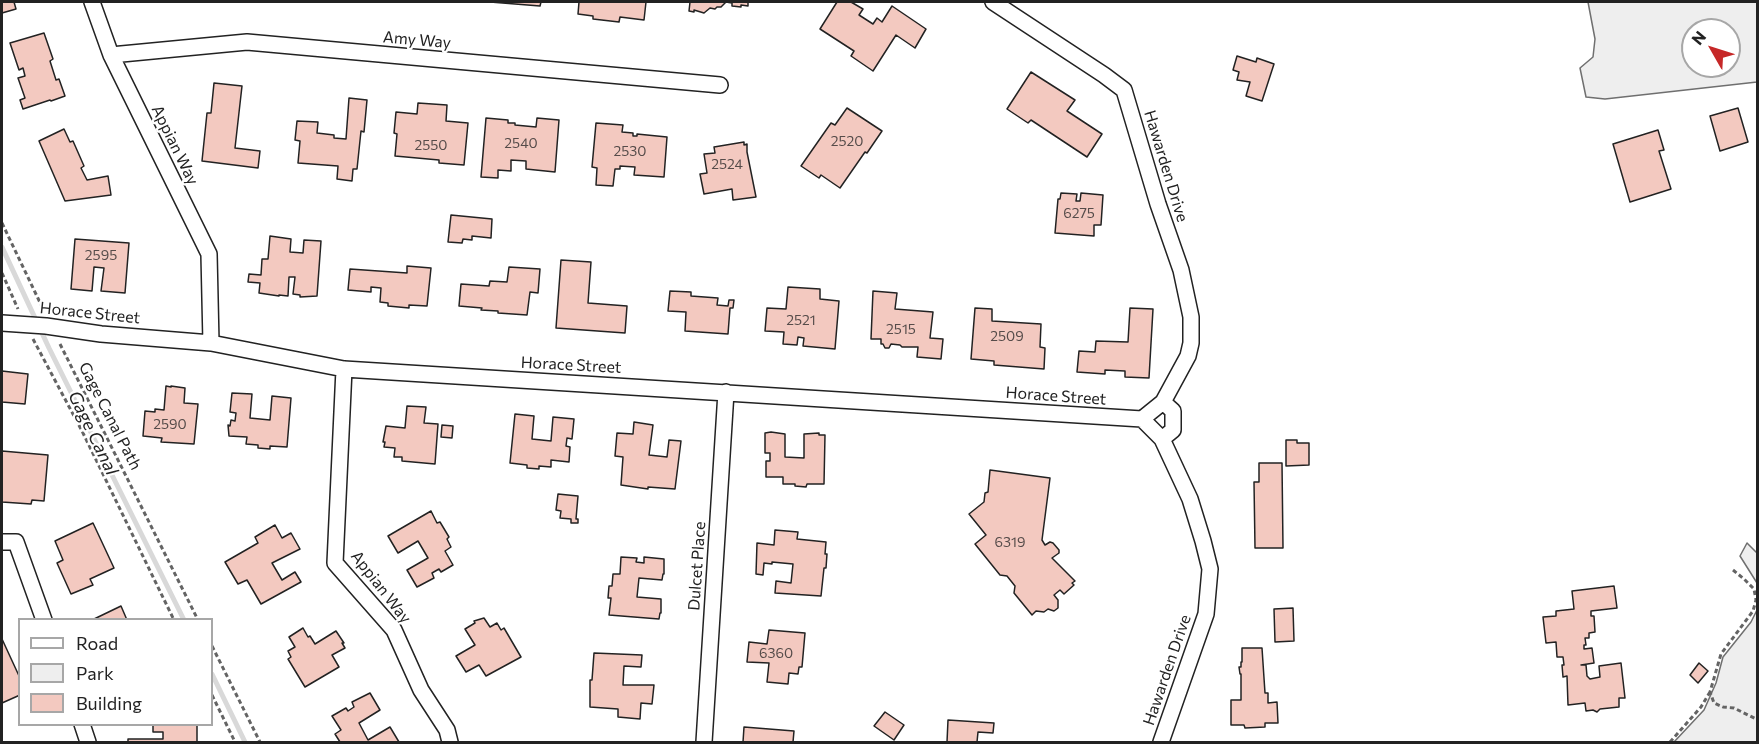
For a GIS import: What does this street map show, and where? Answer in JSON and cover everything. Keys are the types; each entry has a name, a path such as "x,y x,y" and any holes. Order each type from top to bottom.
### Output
{"street":[{"name":"Appian Way","path":"92,2 111,55 209,254 211,343"},
{"name":"Hawarden Drive","path":"993,2 1085,61 1124,90 1158,204 1181,270 1191,316 1191,343 1188,356 1163,402 1142,419 1162,439 1190,499 1210,569 1206,614 1161,742"},
{"name":"Amy Way","path":"111,55 247,42 720,85"},
{"name":"Horace Street","path":"2,323 211,343 344,369 1142,419"},
{"name":"Appian Way","path":"344,369 336,563 394,630 421,690 447,730 450,742"},
{"name":"Dulcet Place","path":"704,742 726,392"},
{"path":"1162,439 1173,430 1173,411 1163,402"},
{"path":"2,542 16,543 43,618"},
{"path":"83,726 88,742"}],"path":[{"name":"Gage Canal Path","path":"2,224 49,326 197,618"},
{"name":"Gage Canal Path","path":"2,273 173,618"},
{"path":"1670,742 1701,707 1710,692 1721,654 1753,611 1756,600 1754,589 1733,570"},
{"path":"213,648 260,742"},
{"path":"1710,692 1714,703 1734,708 1758,720"},
{"path":"213,697 235,742"}],"green space":[{"path":"1588,2 1757,2 1757,82 1605,99 1586,97 1580,68 1593,57 1595,39"},
{"path":"1747,543 1757,553 1757,583 1740,556"},
{"path":"1757,610 1757,742 1674,742 1704,710 1716,683 1723,657 1751,622"}],"building":[{"path":"2,2 14,2 16,9 2,13"},
{"path":"490,2 541,2 540,6"},
{"path":"579,2 646,2 644,20 620,17 619,22 593,19 593,16 578,14"},
{"path":"690,2 726,2 721,7 710,8 704,13 689,11"},
{"path":"726,2 748,2 748,6 732,6 732,3"},
{"path":"837,2 851,2 863,9 859,15 873,24 877,18 882,22 892,6 926,29 915,48 896,35 873,71 851,56 854,51 820,29"},
{"path":"44,33 53,59 50,61 56,80 59,79 65,96 23,109 20,100 25,98 18,78 25,76 23,68 19,70 10,43"},
{"path":"1237,56 1256,62 1257,58 1274,64 1262,101 1246,96 1250,82 1237,80 1239,72 1233,70"},
{"path":"1031,72 1075,100 1067,111 1102,134 1087,157 1031,120 1028,123 1007,109"},
{"path":"214,83 242,86 235,148 260,151 258,168 202,161 207,113 211,113"},
{"path":"349,98 367,100 364,132 361,131 357,169 353,169 352,181 337,179 338,166 298,163 300,141 295,140 297,121 318,122 317,133 346,139"},
{"path":"418,103 447,105 446,121 468,123 464,165 395,156 396,112 417,114"},
{"path":"847,108 882,131 840,188 821,175 819,178 801,166 831,123 835,125"},
{"path":"1738,108 1748,142 1720,151 1710,116"},
{"path":"486,118 508,120 508,123 515,123 515,125 536,127 537,118 559,120 555,172 526,169 526,161 511,160 511,171 498,170 498,178 481,177"},
{"path":"596,123 623,125 622,132 633,133 633,136 637,134 667,137 664,177 634,175 635,167 620,166 620,169 615,169 613,186 596,185 597,168 592,167"},
{"path":"64,129 70,142 73,141 84,166 81,168 87,180 108,176 111,195 65,201 39,141"},
{"path":"1658,130 1664,150 1659,151 1671,189 1630,202 1613,144"},
{"path":"744,142 744,145 747,144 756,197 733,200 732,189 704,194 700,174 707,173 704,154 715,153 714,147"},
{"path":"1061,193 1077,194 1076,201 1080,201 1081,193 1103,195 1101,225 1094,225 1094,236 1055,233 1058,199"},
{"path":"451,215 492,219 491,238 472,236 472,240 463,239 462,243 448,242"},
{"path":"270,236 291,239 290,252 303,253 304,240 321,241 317,296 300,297 300,295 293,294 295,277 289,277 288,296 259,293 260,283 248,282 249,274 261,275 262,259 268,259"},
{"path":"75,239 129,243 125,293 101,291 104,268 94,267 92,291 71,289"},
{"path":"561,260 591,262 588,303 627,306 625,333 556,328"},
{"path":"407,266 431,268 427,306 409,305 409,308 388,306 388,303 380,302 381,288 371,287 371,292 348,290 350,269 407,273"},
{"path":"509,267 540,269 538,293 530,292 527,315 498,313 498,311 481,310 482,308 459,306 461,284 489,286 490,281 507,282"},
{"path":"788,287 820,289 820,299 839,301 835,349 803,346 804,338 798,337 797,345 783,344 784,332 765,331 767,308 786,309"},
{"path":"670,291 691,292 691,296 718,298 717,305 728,306 729,300 734,300 733,308 730,308 728,334 685,331 686,312 668,311"},
{"path":"873,291 897,293 895,309 933,312 930,338 943,339 941,359 917,357 918,347 891,344 889,348 885,348 881,344 881,339 871,339"},
{"path":"975,308 992,309 992,321 1041,324 1040,347 1045,348 1044,369 994,365 994,361 971,359"},
{"path":"1130,308 1153,309 1149,378 1125,377 1125,371 1105,370 1105,374 1077,372 1079,351 1095,352 1096,341 1128,342"},
{"path":"2,371 28,374 25,404 2,402"},
{"path":"166,386 185,388 184,403 198,404 194,444 161,442 162,438 143,436 145,411 164,410"},
{"path":"232,393 252,394 250,418 270,420 272,396 291,398 287,447 258,448 258,445 246,444 247,437 229,436 228,425 230,426 231,420 235,421 236,413 230,412"},
{"path":"407,406 426,407 424,423 438,424 435,464 402,461 402,457 394,457 395,448 384,447 386,426 405,428"},
{"path":"515,414 534,416 532,439 551,441 553,417 574,419 572,439 567,438 566,446 570,447 569,462 551,460 551,467 539,466 539,469 510,463"},
{"path":"634,422 653,425 649,455 667,457 669,440 681,441 675,489 648,487 648,489 621,485 623,457 615,456 617,433 633,434"},
{"path":"442,425 453,426 452,438 441,437"},
{"path":"765,433 785,434 785,457 804,458 804,434 825,435 824,484 795,486 795,484 783,484 783,477 766,477 766,461 770,461 770,453 765,453"},
{"path":"1286,440 1309,443 1309,465 1286,466"},
{"path":"2,451 48,455 44,501 32,500 31,504 2,502"},
{"path":"1259,463 1282,463 1283,548 1255,548 1254,482 1259,482"},
{"path":"990,470 1050,478 1042,540 1045,545 1053,543 1059,550 1059,553 1052,558 1075,581 1072,583 1074,585 1064,594 1060,590 1054,595 1058,600 1058,608 1054,611 1048,609 1044,612 1036,611 1032,615 1014,593 1015,586 1007,576 1000,575 975,544 986,535 969,514 984,502 985,493 988,492"},
{"path":"558,494 578,496 576,519 578,523 571,523 571,519 560,518 561,511 556,510"},
{"path":"431,511 437,523 440,522 449,537 447,539 451,547 445,551 453,565 441,572 439,569 432,573 434,578 417,587 407,570 428,558 418,541 398,553 388,536"},
{"path":"93,523 114,568 90,579 93,585 71,594 57,563 63,560 55,541"},
{"path":"275,525 282,538 291,533 300,549 272,563 282,580 295,572 301,582 261,604 247,580 238,584 225,562 258,543 255,537"},
{"path":"775,530 798,532 797,539 826,542 826,568 824,568 821,596 775,593 776,581 791,583 793,564 764,563 763,575 756,574 757,543 774,545"},
{"path":"621,557 637,558 636,562 644,563 644,557 664,559 662,580 639,578 637,597 661,599 659,619 609,615 611,598 608,598 609,586 612,586 613,574 620,574"},
{"path":"1614,586 1617,608 1591,611 1591,616 1594,616 1595,632 1589,633 1589,638 1585,638 1584,649 1592,648 1594,663 1581,665 1586,665 1587,676 1590,679 1600,677 1599,666 1621,663 1625,698 1619,698 1619,707 1600,709 1597,712 1586,711 1585,703 1568,705 1567,676 1563,677 1563,657 1557,657 1556,642 1546,643 1543,617 1556,616 1556,611 1574,609 1572,591"},
{"path":"121,606 126,618 96,618"},
{"path":"1293,608 1294,641 1275,642 1274,609"},
{"path":"484,618 490,627 497,623 501,630 504,628 521,657 486,676 479,665 466,672 456,656 475,645 465,629 475,623 474,621"},
{"path":"303,628 315,644 336,631 345,648 332,655 339,667 305,687 288,659 291,657 288,651 295,647 289,637"},
{"path":"769,630 805,633 802,667 799,667 798,674 789,673 788,684 767,682 769,663 747,662 749,642 767,644"},
{"path":"2,639 18,674 18,696 2,703"},
{"path":"1242,648 1262,648 1265,693 1268,693 1268,703 1277,702 1278,723 1265,723 1265,727 1245,728 1244,725 1231,725 1231,700 1241,700 1239,667 1242,662"},
{"path":"594,653 642,655 641,667 624,666 623,685 654,685 652,704 641,703 640,719 618,717 618,709 590,707 590,680 592,680"},
{"path":"1699,663 1708,671 1698,683 1690,675"},
{"path":"370,693 380,710 359,723 368,740 390,727 399,742 340,742 335,734 341,730 332,716 346,708 348,711 354,707 352,702"},
{"path":"885,712 904,725 894,740 874,726"},
{"path":"948,720 994,723 993,733 978,732 977,742 947,742"},
{"path":"153,726 197,726 197,742 128,742 128,739 163,739 163,732 153,732"},
{"path":"744,727 794,731 793,742 743,742"}],"waterway":[{"name":"Gage Canal","path":"2,247 49,348 183,618"},
{"name":"Gage Canal","path":"213,676 245,742"}]}
